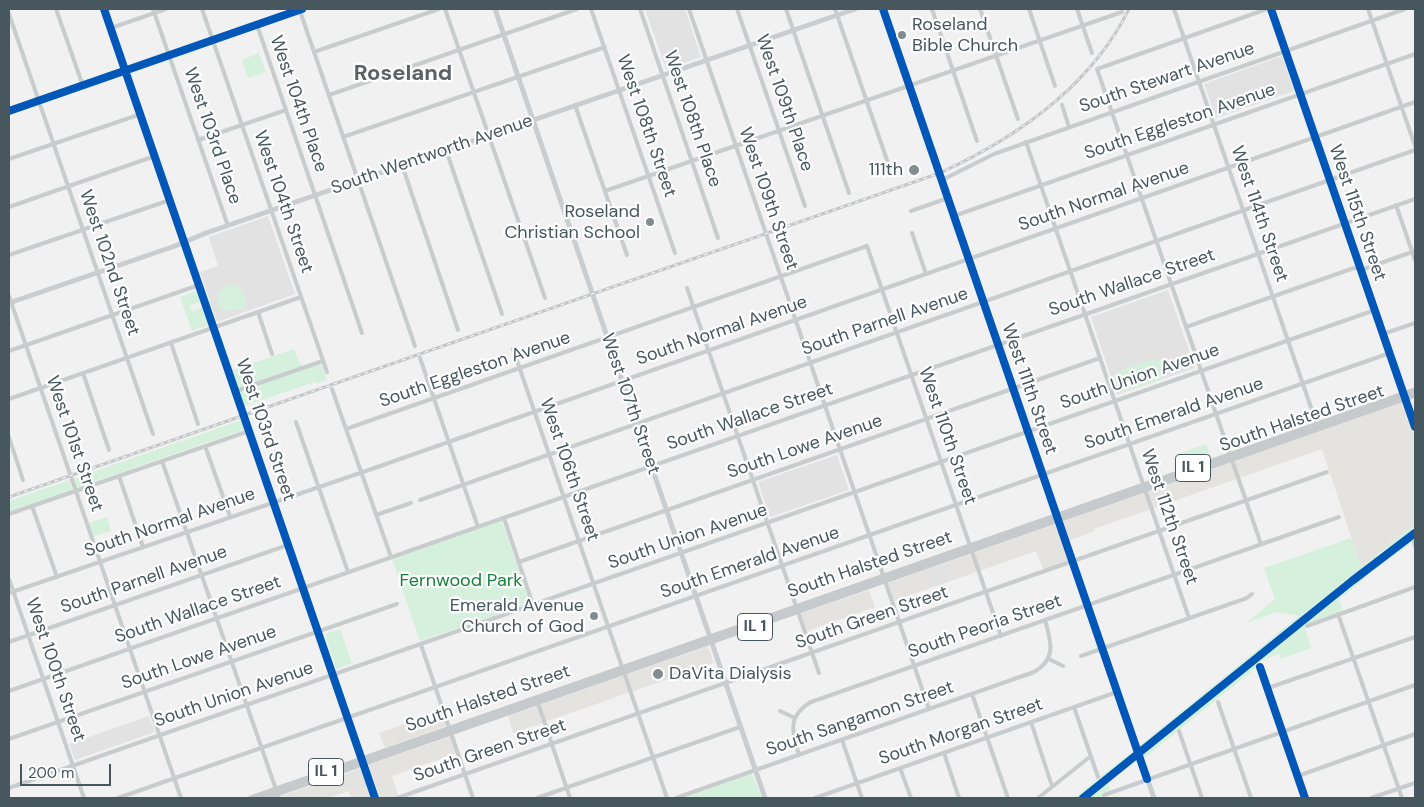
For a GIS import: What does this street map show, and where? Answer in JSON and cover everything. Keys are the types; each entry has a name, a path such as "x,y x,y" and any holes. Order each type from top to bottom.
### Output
{"main road":[{"name":"South Halsted Street","path":"265,798 450,731 1405,396 1415,390"},
{"name":"South Halsted Street","path":"1405,396 1415,395"},
{"name":"South Halsted Street","path":"250,798 278,794"}],"street":[{"path":"56,9 83,86"},
{"name":"West 103rd Street","path":"104,9 375,798"},
{"path":"111,28 154,11 166,9"},
{"name":"West 104th Street","path":"202,9 327,372"},
{"path":"9,110 302,9 301,13 314,52 415,346"},
{"path":"314,52 439,9"},
{"path":"446,9 546,298"},
{"name":"West 107th Street","path":"494,9 765,798"},
{"path":"329,95 577,9"},
{"name":"West 108th Street","path":"591,9 675,253"},
{"name":"West 108th Place","path":"640,9 718,238"},
{"name":"West 109th Street","path":"689,9 929,709"},
{"name":"West 109th Place","path":"737,9 805,206"},
{"path":"786,9 849,193"},
{"path":"835,9 890,169"},
{"name":"South Wentworth Avenue","path":"10,303 271,210 855,9"},
{"name":"West 111th Street","path":"883,9 1154,798"},
{"path":"932,9 977,141"},
{"path":"980,9 1018,119"},
{"path":"1029,9 1055,86"},
{"path":"1078,9 1092,53"},
{"name":"West 114th Street","path":"1174,9 1318,426"},
{"path":"1261,544 1097,68 1267,9"},
{"name":"West 115th Street","path":"1271,9 1415,427"},
{"path":"1368,9 1415,146"},
{"name":"South Stewart Avenue","path":"942,180 981,160 1026,142 1405,9"},
{"name":"West 103rd Place","path":"154,11 228,226"},
{"path":"605,191 1122,12"},
{"name":"West 102nd Street","path":"9,14 153,434"},
{"name":"West 104th Place","path":"257,25 362,333"},
{"path":"344,137 605,47"},
{"name":"South Eggleston Avenue","path":"954,216 1415,54"},
{"name":"South Normal Avenue","path":"11,592 600,389 1415,102"},
{"path":"575,105 627,255"},
{"path":"1062,105 1069,127"},
{"path":"198,140 286,110"},
{"path":"9,159 141,114"},
{"name":"West 112th Street","path":"1026,142 1189,618"},
{"path":"446,150 502,314"},
{"name":"South Parnell Avenue","path":"420,500 1415,150"},
{"path":"9,207 155,156"},
{"path":"402,165 458,330"},
{"path":"912,211 948,198"},
{"name":"South Wallace Street","path":"9,690 1415,199"},
{"path":"9,255 170,200"},
{"path":"1396,205 1414,252 1415,260"},
{"path":"912,233 926,274"},
{"name":"South Eggleston Avenue","path":"346,429 867,246"},
{"name":"West 110th Street","path":"867,246 1001,636"},
{"path":"1186,327 1354,268 1364,269 1414,252"},
{"path":"9,351 199,285"},
{"path":"687,288 819,673"},
{"name":"West 101st Street","path":"9,296 181,798"},
{"path":"9,399 301,297"},
{"name":"South Union Avenue","path":"9,788 1375,310"},
{"path":"258,312 272,354"},
{"path":"1383,334 1415,323"},
{"path":"171,343 198,424"},
{"name":"West 106th Street","path":"513,349 667,798"},
{"name":"South Emerald Avenue","path":"118,798 1390,353"},
{"path":"420,358 478,527"},
{"name":"South Lowe Avenue","path":"518,562 1100,358"},
{"path":"236,391 324,361"},
{"path":"83,373 109,450"},
{"path":"332,389 391,557"},
{"path":"296,422 348,572"},
{"path":"9,514 249,431"},
{"path":"9,437 24,480"},
{"path":"205,446 230,516"},
{"path":"162,461 278,794"},
{"name":"South Green Street","path":"397,798 1327,472"},
{"path":"119,476 143,547"},
{"path":"376,515 411,503"},
{"path":"32,506 56,577"},
{"name":"South Peoria Street","path":"795,718 811,702 1339,517"},
{"path":"504,518 533,605"},
{"name":"South Parnell Avenue","path":"9,642 288,544"},
{"name":"West 100th Street","path":"9,579 11,592 84,798"},
{"path":"1307,626 1415,587"},
{"path":"1081,656 1247,598 1252,594"},
{"name":"South Lowe Avenue","path":"9,739 397,604"},
{"path":"1338,614 1402,798"},
{"path":"1045,620 1051,643 1048,659 1063,666"},
{"path":"1268,688 1415,637"},
{"path":"421,645 473,798"},
{"name":"South Sangamon Street","path":"676,798 1029,674 1041,667 1048,659"},
{"path":"1260,667 1305,798"},
{"path":"1105,796 1415,685"},
{"name":"South Morgan Street","path":"815,798 1117,692"},
{"path":"972,694 1008,798"},
{"path":"537,701 570,798"},
{"path":"1218,702 1251,798"},
{"path":"1074,707 1098,777"},
{"path":"780,711 795,718 793,733 799,755"},
{"path":"1031,722 1052,786"},
{"path":"537,798 740,727"},
{"path":"1179,731 1202,798"},
{"path":"1298,776 1415,734"},
{"path":"842,740 862,798"},
{"path":"944,753 959,798"},
{"path":"1038,798 1091,756"},
{"path":"900,768 911,798"},
{"path":"1371,798 1415,783"}],"shaded area":[{"path":"645,9 685,9 701,57 666,69"},
{"path":"1282,56 1294,91 1216,118 1204,84"},
{"path":"268,216 295,294 217,322 200,272 218,266 209,237"},
{"path":"1168,290 1195,368 1117,395 1091,317"},
{"path":"1403,402 1415,438 1415,524 1361,567 1322,449 1094,529 1095,531 1068,541 1062,522"},
{"path":"837,455 849,490 770,517 758,482"},
{"path":"1056,524 1070,562 1044,571 1036,551 951,581 945,563"},
{"path":"945,563 951,581 928,589 922,571"},
{"path":"922,571 928,589 894,601 888,583"},
{"path":"869,590 875,607 805,632 799,614"},
{"path":"708,646 714,663 513,733 508,716"},
{"path":"441,711 446,726 385,748 379,733"},
{"path":"149,716 155,732 75,760 69,744"},
{"path":"452,736 457,753 392,776 399,798 380,798 368,765"},
{"path":"362,768 373,798 351,798 349,791 328,798 281,798 281,796"}],"green space":[{"path":"259,53 266,72 248,78 242,60"},
{"path":"232,285 236,286 244,295 246,303 243,309 222,311 218,303 219,295 223,288"},
{"path":"196,291 200,302 190,305 192,311 202,308 208,325 192,331 180,297"},
{"path":"294,349 299,362 305,369 321,364 327,380 316,384 315,382 244,406 232,370"},
{"path":"1152,359 1160,361 1164,366 1165,371 1161,379 1126,391 1115,387 1113,379 1117,372"},
{"path":"242,420 245,429 76,488 73,479"},
{"path":"1206,444 1211,458 1180,468 1175,455"},
{"path":"69,480 72,490 9,512 9,501"},
{"path":"107,517 111,531 94,536 89,523"},
{"name":"Fernwood Park","path":"502,521 530,603 420,641 392,559"},
{"path":"1415,524 1415,540 1339,599 1343,611 1304,625 1311,648 1281,659 1279,654 1261,661 1261,664 1143,759 1139,746 1299,616 1277,612 1246,623 1275,599 1264,568 1351,538 1361,567"},
{"path":"340,629 352,663 336,669 325,634"},
{"path":"1134,750 1137,760 1108,783 1110,790 1101,793 1103,798 1074,798"},
{"path":"751,774 762,798 683,798"}],"railway":[{"path":"9,497 940,173 996,143 1049,107 1073,86 1094,62 1113,37 1129,9"}],"cycle path":[{"path":"104,9 375,798"},
{"path":"9,111 302,9"},
{"path":"883,9 1147,779"},
{"path":"1271,9 1415,427"},
{"path":"1083,798 1352,581 1415,533"},
{"path":"1260,667 1305,798"}],"place":[{"name":"Roseland Bible Church","path":"902,35"},
{"name":"111th","path":"914,170"},
{"name":"Roseland Christian School","path":"650,222"},
{"name":"Emerald Avenue Church of God","path":"594,616"},
{"name":"DaVita Dialysis","path":"658,674"}],"district":[{"name":"Roseland","path":"403,74"}]}
